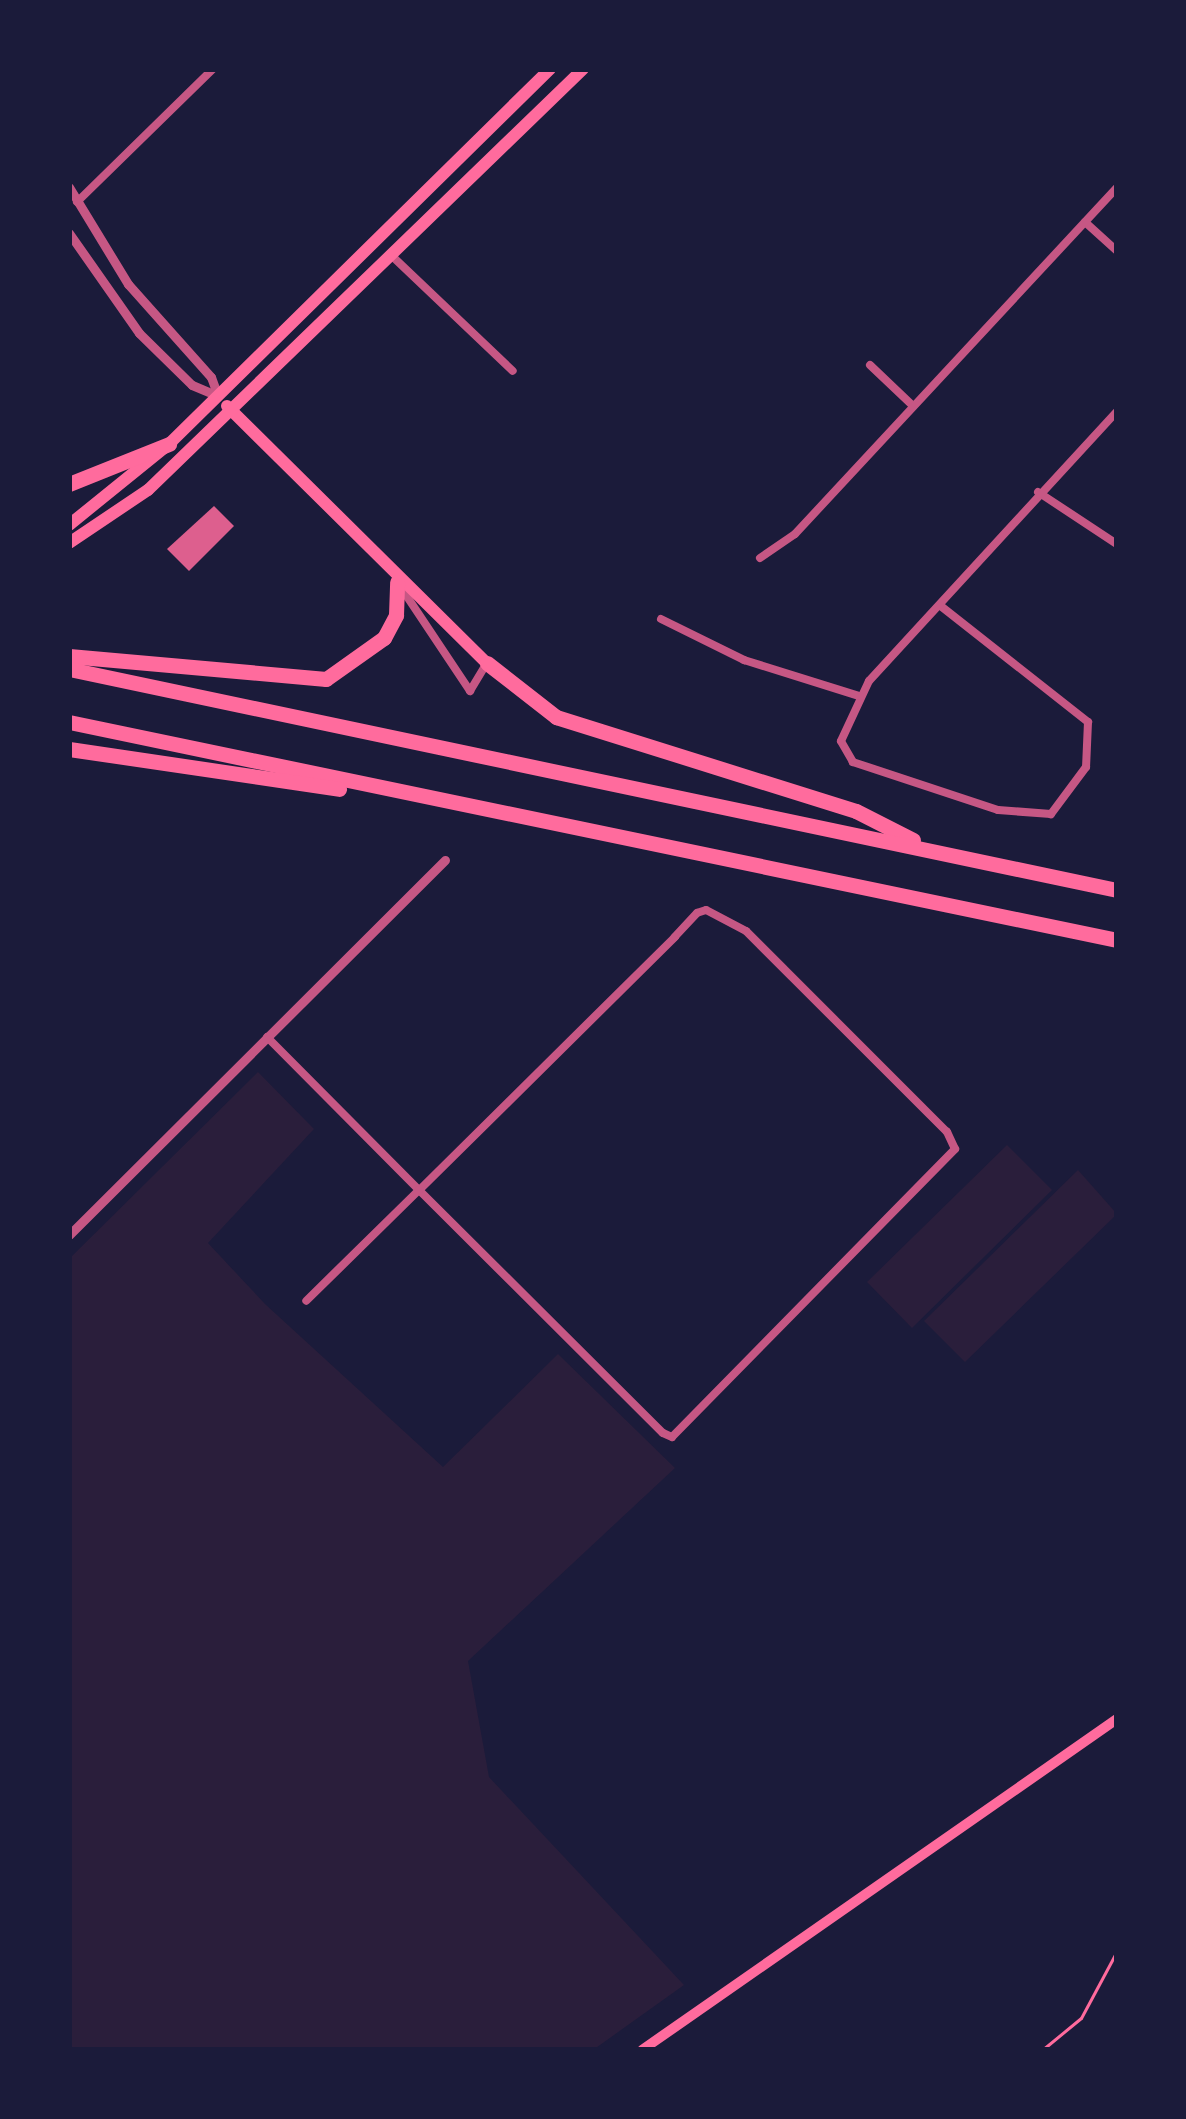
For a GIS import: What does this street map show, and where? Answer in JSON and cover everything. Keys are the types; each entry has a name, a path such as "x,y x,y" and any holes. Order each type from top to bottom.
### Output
{"highway":[{"path":"69,484 170,444"},
{"path":"69,656 326,679 384,638 396,615 397,582"},
{"path":"487,663 556,718 856,811 932,849"},
{"path":"69,669 1117,890"},
{"path":"69,722 1117,940"},
{"path":"69,749 486,811"}],"main road":[{"path":"69,525 170,444 550,69"},
{"path":"69,543 148,490 583,69"},
{"path":"524,94 540,111"},
{"path":"218,396 397,582 487,663"},
{"path":"642,2050 1117,1719"}],"street":[{"path":"76,203 213,69"},
{"path":"69,187 128,284 218,396"},
{"path":"760,558 795,534 1117,188"},
{"path":"1085,222 1117,251"},
{"path":"69,233 112,299 168,361 192,386 218,396"},
{"path":"391,255 512,370"},
{"path":"168,361 184,349"},
{"path":"870,365 913,406"},
{"path":"943,607 1088,722 1086,766 1059,808 1043,818 853,762 843,749 859,696 943,607 1038,492 1117,411"},
{"path":"1038,492 1117,544"},
{"path":"397,582 470,691 487,663"},
{"path":"661,619 744,660 859,696"},
{"path":"69,1235 445,860"},
{"path":"267,1036 419,1190 672,1437 955,1150 947,1132 755,940 715,911 698,913 419,1190 306,1301"}],"path":[{"path":"1042,2050 1081,2018 1117,1951"}],"shaded area":[{"path":"258,1072 314,1129 208,1243 265,1304 443,1467 558,1354 675,1468 468,1661 489,1777 684,1985 593,2050 69,2050 69,1259"},
{"path":"1007,1145 1052,1190 912,1328 867,1282"},
{"path":"1078,1170 1117,1214 965,1362 924,1321"}],"building":[{"path":"214,506 234,526 189,571 167,549"}]}
